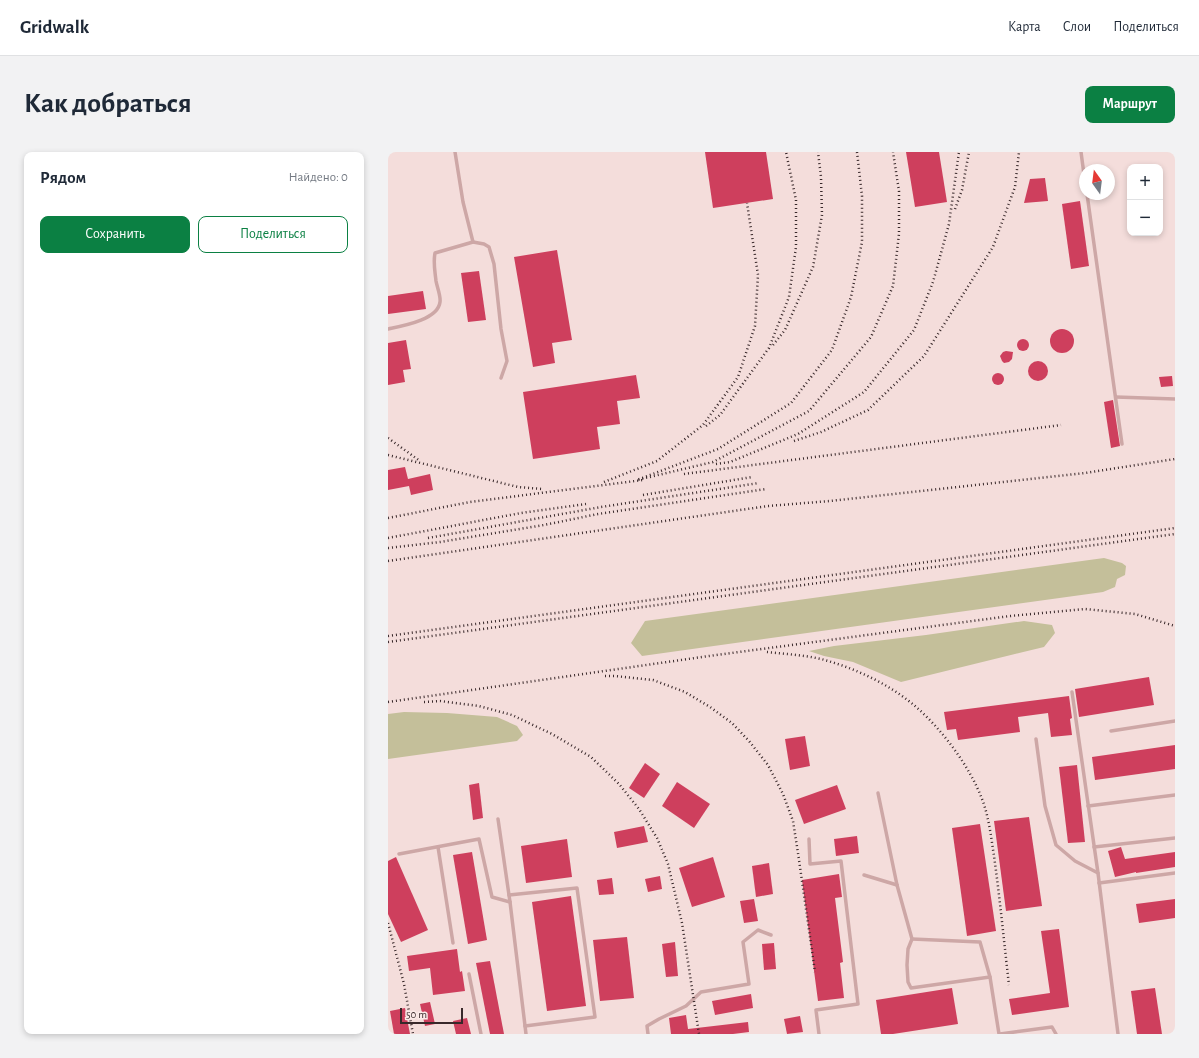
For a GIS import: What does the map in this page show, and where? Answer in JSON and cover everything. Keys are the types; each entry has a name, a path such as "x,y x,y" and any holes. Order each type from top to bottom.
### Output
{"lane":[{"path":"455,152 473,242"},
{"path":"1081,152 1083,164"},
{"path":"1088,200 1122,444"},
{"path":"388,329 431,316 438,309 440,302 433,261 435,253 473,242 484,244 489,248 494,264 501,329 508,361 502,378"},
{"path":"1116,397 1175,399"},
{"path":"1072,692 1098,873 1118,1034"},
{"path":"1112,730 1175,721"},
{"path":"1036,739 1045,806 1056,845 1075,861 1098,873"},
{"path":"878,793 897,885 912,939 908,949 907,965 908,982 911,988 990,977"},
{"path":"1088,806 1175,795"},
{"path":"498,819 526,1034"},
{"path":"1094,847 1175,838"},
{"path":"399,854 479,839 492,897 510,902"},
{"path":"810,839 810,864 841,861 858,1004 816,1010 819,1034"},
{"path":"438,847 453,943"},
{"path":"1099,883 1175,873"},
{"path":"864,875 897,885"},
{"path":"509,895 577,888 596,1016 525,1026"},
{"path":"648,1034 647,1026 686,1006 701,992 749,984 743,942 758,930 771,935"},
{"path":"912,939 980,942 990,977 1000,1034 1052,1027 1056,1034"},
{"path":"469,974 481,1034"}],"shaded area":[{"path":"1104,558 1122,563 1126,566 1125,575 1117,579 1115,587 1103,592 642,656 631,643 645,621"},
{"path":"1024,621 1052,625 1055,633 1044,647 901,682 853,662 824,656 809,651 834,646"},
{"path":"404,712 447,713 497,717 517,726 523,735 517,741 388,759 388,714"}],"building":[{"path":"705,152 766,152 773,199 713,208"},
{"path":"906,152 939,152 947,202 915,207"},
{"path":"1045,178 1048,201 1024,203 1030,179"},
{"path":"1080,201 1089,266 1071,269 1062,204"},
{"path":"557,250 572,340 552,343 555,363 533,367 514,257"},
{"path":"479,271 486,320 468,322 461,273"},
{"path":"423,291 426,309 388,314 388,296"},
{"path":"1062,329 1070,333 1074,341 1070,349 1062,353 1054,349 1050,341 1054,333"},
{"path":"1021,339 1025,339 1029,345 1025,351 1021,351 1017,347 1017,343"},
{"path":"406,340 411,369 403,370 405,382 388,385 388,343"},
{"path":"1006,351 1013,352 1012,359 1009,362 1004,363 1000,356"},
{"path":"1038,361 1045,364 1048,371 1045,378 1038,381 1031,378 1028,371 1031,364"},
{"path":"996,373 1000,373 1004,379 1000,385 996,385 992,381 992,377"},
{"path":"636,375 640,398 617,401 620,424 597,427 600,449 533,459 523,392"},
{"path":"1172,376 1173,386 1161,387 1159,377"},
{"path":"1113,400 1120,446 1111,448 1104,402"},
{"path":"405,467 408,479 430,474 433,490 411,495 409,486 388,490 388,470"},
{"path":"1149,677 1154,705 1079,717 1075,689"},
{"path":"1069,696 1072,718 1070,719 1072,735 1051,737 1048,713 1018,717 1020,732 958,740 956,729 947,730 944,712"},
{"path":"805,736 810,766 790,770 785,739"},
{"path":"1175,745 1175,769 1095,780 1092,757"},
{"path":"645,763 660,774 644,798 629,788"},
{"path":"1077,765 1085,842 1068,843 1059,767"},
{"path":"677,782 710,804 694,828 662,806"},
{"path":"479,783 483,818 473,820 469,785"},
{"path":"837,785 846,809 804,824 795,800"},
{"path":"1029,817 1042,906 1006,911 994,821"},
{"path":"980,824 996,931 967,936 952,828"},
{"path":"644,826 648,842 617,848 614,832"},
{"path":"857,836 859,853 836,856 834,839"},
{"path":"567,839 572,877 526,883 521,846"},
{"path":"1121,847 1125,859 1175,852 1175,867 1136,872 1115,877 1108,851"},
{"path":"472,852 487,940 468,944 453,855"},
{"path":"396,857 428,930 401,942 388,914 388,861"},
{"path":"713,857 725,897 692,907 679,868"},
{"path":"769,863 773,894 756,897 752,866"},
{"path":"839,874 842,897 835,898 843,962 840,963 844,998 818,1001 802,880"},
{"path":"660,876 662,889 648,892 645,879"},
{"path":"612,878 614,894 599,895 597,880"},
{"path":"571,896 586,1006 547,1011 532,902"},
{"path":"754,899 758,921 744,923 740,901"},
{"path":"1175,899 1175,918 1139,923 1136,904"},
{"path":"1059,929 1069,1007 1012,1015 1009,999 1050,993 1041,931"},
{"path":"627,937 634,998 600,1001 593,940"},
{"path":"675,942 678,976 666,977 662,944"},
{"path":"774,943 776,969 764,970 762,944"},
{"path":"457,949 460,972 462,971 465,991 433,995 430,968 409,971 407,956"},
{"path":"490,961 504,1034 490,1034 476,963"},
{"path":"952,988 958,1024 893,1034 881,1034 876,1000"},
{"path":"1155,988 1162,1034 1137,1034 1131,991"},
{"path":"751,994 753,1008 715,1015 712,1001"},
{"path":"430,1002 435,1024 425,1026 420,1004"},
{"path":"405,1008 410,1034 394,1034 390,1011"},
{"path":"686,1015 688,1029 748,1022 749,1032 733,1034 671,1034 669,1018"},
{"path":"800,1016 803,1032 787,1034 784,1019"},
{"path":"467,1018 471,1034 456,1034 453,1021"}],"railway":[{"path":"706,426 720,415 769,348 789,297 796,247 796,200 786,152"},
{"path":"773,345 785,330 813,267 822,215 821,177 818,152"},
{"path":"857,152 862,196 862,242 851,297 832,350 791,403 718,449 637,480 713,462 809,411 871,337 893,286 899,234 899,191 893,152"},
{"path":"716,464 730,462 798,434 864,392 914,330 933,282 949,224 959,152"},
{"path":"955,209 962,190 969,152"},
{"path":"794,441 821,432 868,410 924,356 993,247 1015,187 1019,152"},
{"path":"604,482 657,461 703,425 738,377 755,326 758,275 747,203"},
{"path":"684,474 1061,425"},
{"path":"388,438 420,461"},
{"path":"388,455 518,487 542,489"},
{"path":"388,561 768,506 830,501 1085,473 1175,459"},
{"path":"643,495 752,477"},
{"path":"388,518 470,502 643,480"},
{"path":"428,538 601,507 759,483"},
{"path":"388,548 440,542 544,525 598,514 766,489"},
{"path":"388,538 521,513 586,504"},
{"path":"388,636 1175,528"},
{"path":"388,642 1175,534"},
{"path":"388,702 709,656 1010,616 1085,609 1135,614 1175,626"},
{"path":"767,652 821,659 859,672 883,684 905,698 925,715 954,749 977,787 988,820 996,872 1009,985"},
{"path":"605,676 653,680 685,692 710,707 732,723 768,765 783,794 793,821 815,972"},
{"path":"424,702 440,701 479,706 512,715 552,734 591,757 619,784 639,809 657,838 668,864 682,923 699,1034"},
{"path":"388,923 404,984 413,1034"}]}
